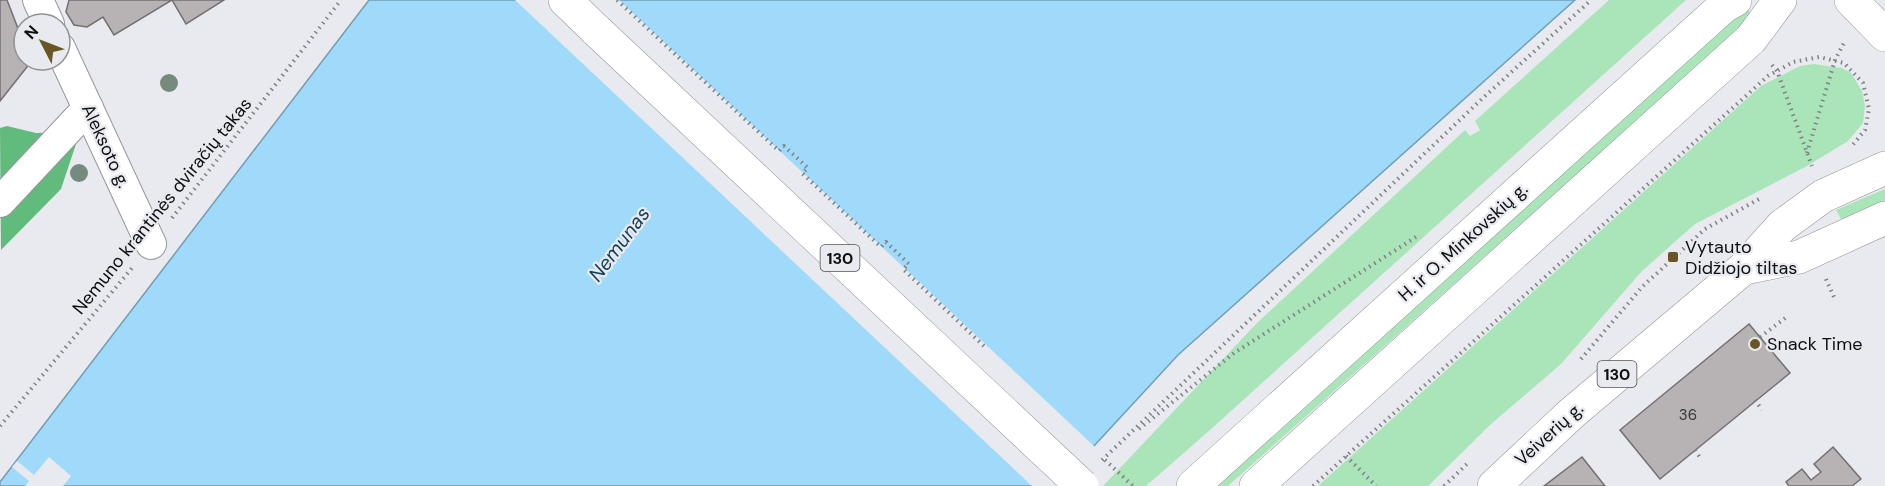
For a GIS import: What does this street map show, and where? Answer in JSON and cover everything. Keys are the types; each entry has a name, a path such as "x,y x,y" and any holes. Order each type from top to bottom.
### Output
{"main road":[{"name":"130","path":"565,0 1082,486"},
{"name":"H. ir O. Minkovskių g.","path":"1193,486 1724,6 1735,0"},
{"path":"1256,486 1751,39 1780,0"},
{"path":"1851,0 1885,35"},
{"name":"Veiverių g.","path":"1494,486 1572,413 1744,268 1782,226 1822,196 1885,168"},
{"name":"Veiverių g.","path":"1744,268 1798,257 1885,218"}],"street":[{"name":"Aleksoto g.","path":"71,72 151,244"},
{"path":"0,202 88,108"}],"path":[{"name":"Nemuno krantinės dviračių takas","path":"0,426 151,244 341,0"},
{"path":"617,0 779,150 784,146 800,160 808,168 802,173 881,247 886,242 909,264 903,269 988,349"},
{"path":"1426,231 1234,353 1119,444 1477,104 1591,0"},
{"path":"1313,486 1768,76 1793,62 1820,57 1844,63 1863,83 1869,109 1865,130 1849,148"},
{"path":"1807,154 1835,60"},
{"path":"1813,169 1822,164"},
{"path":"1579,361 1642,287 1705,229 1764,196"},
{"path":"1760,337 1788,316"},
{"path":"1755,400 1762,410"},
{"path":"1695,450 1701,459"},
{"path":"1099,454 1133,486"},
{"path":"1346,456 1376,486"},
{"path":"1444,486 1469,462"}],"green space":[{"path":"1609,0 1686,0 1146,486 1103,486 1257,323 1465,130 1470,136 1480,130 1475,121"},
{"path":"1742,10 1748,10 1751,14 1749,20 1228,486 1214,486"},
{"path":"1814,64 1842,68 1851,73 1862,91 1865,106 1863,123 1848,141 1807,166 1695,224 1642,271 1561,364 1491,424 1428,486 1318,486 1761,86 1800,66"},
{"path":"7,126 36,133 80,132 61,189 1,250 0,128"},
{"path":"1885,189 1885,207 1847,223 1841,219 1836,210"}],"water":[{"name":"Nemunas","path":"369,0 1575,0 1178,355 1057,486 0,486 0,482"}],"pier":[{"path":"515,0 619,0 1096,448 1061,486 1032,486"},
{"path":"49,457 71,476 63,486 25,486 29,481 12,467 17,461 34,475"}],"building":[{"path":"0,0 7,0 12,13 12,72 23,72 0,101"},
{"path":"69,0 172,0 114,35 103,17 87,27 74,25 72,12 66,12"},
{"path":"172,0 224,0 186,24"},
{"path":"1749,324 1790,373 1660,479 1620,430"},
{"path":"1833,447 1861,479 1852,486 1789,486 1786,482 1802,469 1811,480 1821,472 1814,464"},
{"path":"1582,457 1605,486 1544,486"}],"place":[{"name":"Vytauto Didžiojo tiltas","path":"1673,257"},
{"name":"Snack Time","path":"1755,344"}]}
